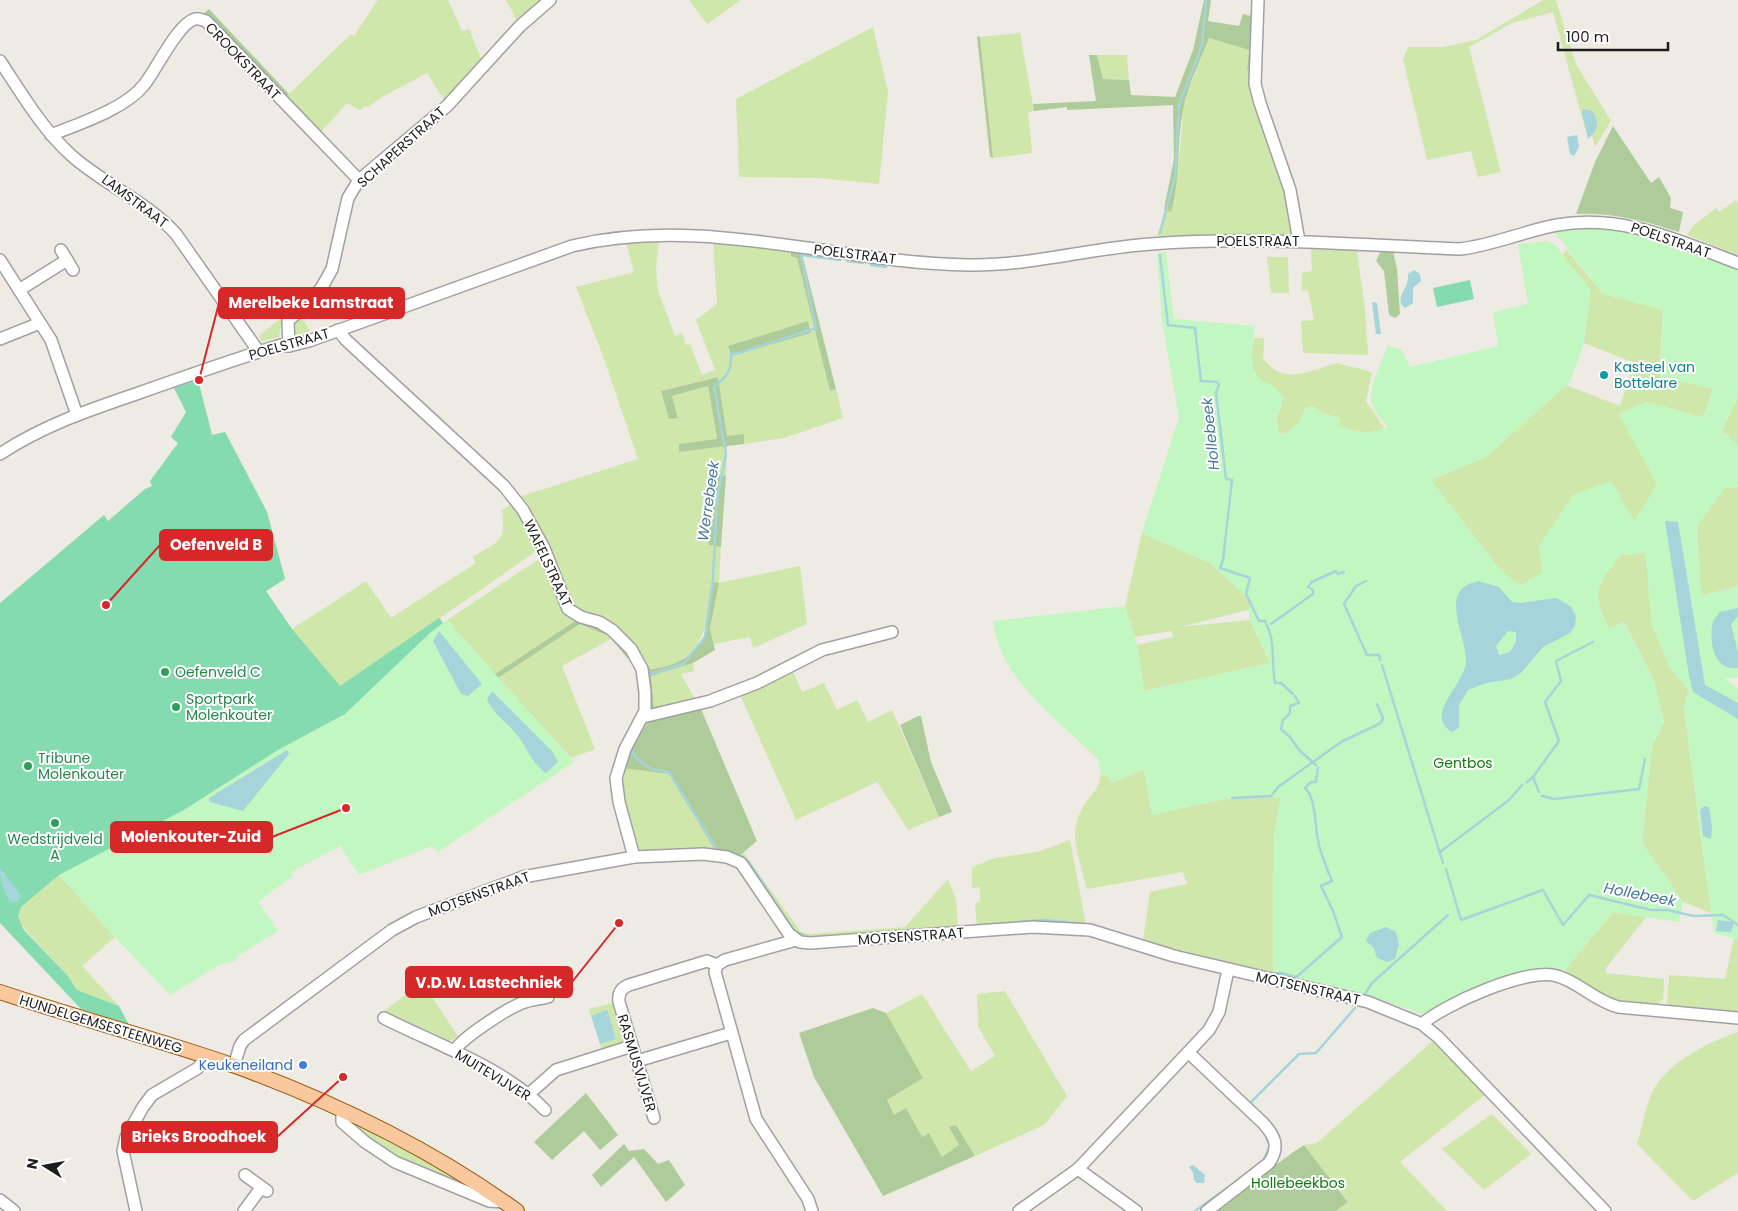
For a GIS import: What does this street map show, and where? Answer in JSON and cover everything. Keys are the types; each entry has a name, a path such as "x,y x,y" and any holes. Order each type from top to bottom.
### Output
{"main road":[{"name":"HUNDELGEMSESTEENWEG","path":"0,992 206,1056 342,1110 418,1148 516,1211"}],"street":[{"name":"SCHAPERSTRAAT","path":"289,346 288,321 322,287 332,269 348,198 359,180 447,106 520,26 550,0"},
{"path":"1258,0 1255,84 1290,190 1299,241"},
{"name":"CROOKSTRAAT","path":"50,135 132,98 145,85 178,35 191,21 200,19 206,21 359,180"},
{"name":"LAMSTRAAT","path":"0,61 50,135 73,157 160,217 176,234 259,352"},
{"name":"POELSTRAAT","path":"0,454 36,432 77,415 259,352 281,345 289,346 309,341 572,246 613,237 646,236 759,241 895,259 970,265 1019,262 1149,244 1207,241 1299,241 1460,249 1481,246 1541,228 1595,220 1645,229 1738,263"},
{"path":"0,260 51,340 77,415"},
{"path":"20,290 67,260"},
{"path":"0,338 40,324"},
{"name":"WAFELSTRAAT","path":"338,330 346,340 504,486 523,510 544,548 568,609 607,627 621,638 637,658 642,670 646,692 643,717 625,749 616,778 619,802 634,857"},
{"path":"643,717 710,701 757,683 812,654 892,632"},
{"name":"MOTSENSTRAAT","path":"234,1066 240,1046 244,1040 392,930 410,919 523,877 634,857 703,854 734,859 746,869 782,924 796,940 810,943 1033,927 1090,930 1141,947 1228,970 1359,1000 1392,1010 1422,1024 1605,1211"},
{"path":"796,940 726,960 717,965 716,978 756,1119 808,1199 812,1211"},
{"name":"RASMUSVIJVER","path":"654,1118 619,1002 619,994 624,987 707,961 717,965"},
{"path":"1019,1211 1078,1168 1214,1025 1219,1012 1228,970"},
{"path":"1422,1024 1432,1015 1495,986 1537,974 1550,974 1562,977 1604,1003 1618,1007 1738,1018"},
{"path":"455,1050 462,1041 515,1006 548,997"},
{"name":"MUITEVIJVER","path":"384,1018 428,1040 455,1050 530,1094 545,1110"},
{"path":"637,1061 731,1033"},
{"path":"530,1094 556,1070 632,1046"},
{"path":"1189,1053 1272,1132 1276,1143 1274,1157 1269,1163 1207,1211"},
{"path":"136,1211 132,1186 124,1164 123,1151 126,1137 142,1107 152,1095 198,1068 206,1056"},
{"name":"HUNDELGEMSESTEENWEG","path":"342,1110 342,1122 365,1142 395,1162 489,1202 504,1202"},
{"path":"1078,1168 1136,1211"},
{"path":"244,1211 264,1189 245,1175"},
{"path":"0,1200 14,1211"}],"green space":[{"path":"378,0 448,0 462,31 469,29 483,63 446,103 427,73 384,96 368,107 365,106 359,110 347,103 320,133 285,98 351,34 354,36"},
{"path":"506,0 544,0 518,23"},
{"path":"689,0 741,0 707,24"},
{"path":"1204,0 1211,0 1208,21 1239,26 1243,14 1255,17 1252,71 1247,70 1249,50 1209,38 1185,102 1181,124 1176,187 1171,212 1164,209 1174,159 1173,105 1067,110 1067,107 1034,111 1033,104 1096,101 1089,55 1097,55 1103,79 1129,80 1131,95 1175,97 1193,50"},
{"path":"1543,0 1556,0 1576,64 1611,121 1595,147 1590,127 1585,128 1553,12 1512,23 1469,47 1501,172 1478,177 1471,151 1427,160 1403,59 1408,47 1443,47 1476,40"},
{"path":"209,9 289,94 285,98 202,15"},
{"path":"873,27 888,92 879,184 820,178 739,177 736,99"},
{"path":"1020,33 1034,111 1028,112 1032,153 993,158 980,37"},
{"path":"977,36 980,37 993,158 990,157"},
{"path":"1209,38 1249,50 1247,70 1252,71 1253,106 1257,104 1283,171 1296,234 1157,236 1165,210 1171,211 1180,150 1183,112 1188,91"},
{"path":"1097,55 1127,55 1129,80 1103,79"},
{"path":"1613,126 1651,183 1659,177 1671,198 1670,208 1683,212 1679,232 1628,218 1602,214 1576,214 1595,162"},
{"path":"1736,200 1738,204 1738,255 1687,235 1692,227 1716,208 1719,212"},
{"name":"Gentbos","path":"1571,225 1635,230 1738,270 1738,397 1722,431 1738,445 1738,487 1725,488 1697,526 1701,596 1738,586 1738,677 1725,679 1738,688 1738,940 1715,933 1713,927 1684,708 1688,690 1669,666 1652,625 1645,553 1621,555 1606,574 1599,589 1598,597 1599,605 1609,628 1623,622 1653,678 1664,723 1652,747 1642,843 1683,902 1679,922 1613,912 1565,970 1532,972 1492,982 1422,1014 1374,997 1273,975 1274,835 1281,798 1233,798 1152,815 1144,769 1112,783 1110,777 1101,774 1098,759 1033,698 1019,680 1007,662 998,642 993,621 1125,606 1137,645 1144,691 1270,663 1250,620 1248,610 1252,602 1210,563 1142,533 1179,417 1162,321 1157,253 1166,252 1174,319 1255,326 1252,349 1253,367 1261,379 1281,394 1282,404 1277,417 1279,433 1287,434 1299,422 1305,408 1313,406 1324,414 1340,418 1339,427 1365,433 1388,427 1375,410 1371,399 1373,384 1387,346 1401,349 1410,367 1498,346 1493,312 1528,304 1518,244 1548,241 1557,246 1591,290 1584,343 1570,382 1486,457 1431,480 1499,569 1520,586 1542,572 1539,546 1573,495 1611,481 1634,521 1657,485 1619,414 1646,402 1703,417 1713,389 1660,377 1663,310 1603,294 1552,229"},
{"path":"625,238 659,239 656,268 658,291 675,336 682,333 686,345 690,344 702,375 715,370 696,320 717,304 713,241 791,249 791,256 797,258 830,390 836,389 843,418 784,438 744,444 744,434 727,436 718,377 661,391 669,419 678,417 672,396 708,386 717,440 679,444 679,452 727,446 726,476 718,476 708,541 709,545 721,547 719,583 800,566 807,624 753,648 750,637 714,644 710,627 718,583 705,628 692,651 682,660 668,666 650,669 642,656 630,645 574,610 519,497 638,459 603,356 576,287 634,272","holes":["808,321 812,329 811,333 730,356 728,346"]},
{"path":"1297,245 1357,249 1365,311 1368,355 1303,353 1301,321 1314,320 1308,290 1302,291 1302,273 1312,271 1311,249 1297,248"},
{"path":"791,249 801,250 836,389 830,391 797,258 791,256"},
{"path":"1566,249 1603,294 1663,309 1660,364 1642,366 1584,343 1586,325 1563,256"},
{"path":"1393,251 1397,269 1400,314 1395,318 1389,315 1384,271 1376,261 1380,253"},
{"path":"1267,257 1288,257 1289,293 1271,293"},
{"path":"1470,280 1474,299 1437,307 1433,288"},
{"path":"301,316 310,331 292,337 292,326"},
{"path":"282,317 279,337 262,341 259,336"},
{"path":"808,321 811,333 731,356 728,346"},
{"path":"1254,338 1264,338 1263,358 1271,367 1280,372 1298,374 1338,363 1372,373 1366,401 1385,429 1365,433 1339,427 1340,418 1324,414 1312,406 1305,408 1299,422 1287,434 1279,433 1277,418 1282,405 1281,395 1275,388 1258,377 1253,369"},
{"path":"1660,371 1660,377 1713,388 1703,417 1646,402 1619,414 1658,485 1634,521 1520,586 1499,569 1431,480 1486,457 1566,385 1620,406 1630,375"},
{"path":"718,377 727,436 744,434 744,444 679,452 679,444 717,439 708,386 672,396 678,418 669,419 661,391"},
{"path":"198,380 212,435 225,432 267,512 285,579 266,591 292,629 366,581 391,618 476,563 473,557 499,540 502,535 502,510 515,503 541,548 440,618 442,621 346,710 167,530"},
{"name":"Sportpark Molenkouter","path":"198,380 212,435 225,432 267,512 285,579 266,591 292,629 340,686 439,618 443,623 430,633 345,714 278,750 184,810 59,875 21,907 18,916 23,929 68,976 77,990 119,1006 129,1025 81,1009 0,923 0,603 104,515 108,521 145,489 152,486 150,481 178,443 171,437 186,412 174,388"},
{"path":"1738,397 1738,445 1722,431"},
{"path":"718,475 726,476 721,547 709,545 708,541"},
{"path":"1738,487 1738,586 1701,596 1697,526 1725,488"},
{"path":"1142,533 1210,563 1253,602 1248,610 1180,627 1250,620 1270,663 1144,691 1137,645 1173,637 1172,631 1133,637 1125,606"},
{"path":"1646,553 1652,625 1669,666 1688,689 1684,708 1711,913 1683,902 1642,843 1652,747 1664,722 1653,678 1624,622 1609,628 1599,605 1598,596 1602,582 1621,555"},
{"path":"542,557 578,619 495,674 447,620"},
{"path":"714,582 719,583 710,628 715,650 693,663 651,676 654,707 650,707 630,645 634,642 650,669 668,666 693,652 699,645 706,628"},
{"path":"578,619 606,628 630,656 628,659 609,636 580,624 498,678 495,674"},
{"path":"447,620 574,762 438,852 432,846 359,875 340,846 291,872 293,876 258,902 278,931 236,957 237,960 219,965 170,995 59,875 184,810 278,750 345,714 430,633"},
{"path":"580,624 601,631 611,639 562,666 595,749 571,758 498,678"},
{"path":"693,663 694,671 681,674 696,701 652,710 650,707 654,707 651,676"},
{"path":"791,667 802,692 824,683 837,710 857,700 868,722 892,710 939,817 908,830 877,782 796,820 740,695"},
{"path":"701,709 757,841 739,856 715,850 669,774 622,768 628,754 648,722"},
{"path":"921,716 931,762 952,812 939,817 900,725"},
{"path":"622,768 669,773 715,850 642,852 639,849 620,782"},
{"path":"1144,769 1152,815 1233,798 1281,798 1274,835 1273,975 1143,941 1150,892 1187,884 1183,872 1087,889 1076,848 1075,837 1078,817 1097,787 1101,774 1110,777 1112,783"},
{"path":"1070,840 1086,924 1045,922 977,926 975,903 980,902 980,887 972,888 972,867 995,858 1037,852"},
{"path":"743,852 801,932 810,934 905,927 948,879 956,900 958,928 809,939 797,935 748,863 739,856"},
{"path":"59,875 115,937 82,966 119,1006 77,990 68,976 20,924 18,916 21,907"},
{"path":"1613,912 1646,917 1606,968 1606,973 1664,979 1663,999 1656,1006 1615,1001 1600,996 1565,973 1565,970"},
{"path":"1734,937 1738,940 1738,1015 1670,1008 1667,1003 1669,975 1725,979"},
{"path":"427,978 433,998 458,1036 449,1042 383,1012"},
{"path":"1005,991 1067,1096 1044,1125 975,1156 956,1125 949,1127 959,1145 942,1158 929,1133 922,1137 906,1109 894,1116 887,1100 903,1091 886,1013 922,994 971,1071 995,1056 978,1026 977,994"},
{"path":"616,1002 627,1040 623,1045 603,1052 600,1044 616,1038 609,1015 606,1016 608,1011 591,1016 589,1009"},
{"path":"873,1008 886,1013 923,1078 887,1100 894,1115 906,1108 922,1137 929,1133 942,1157 959,1145 949,1127 956,1125 975,1156 883,1196 814,1077 799,1033"},
{"path":"1738,1032 1738,1173 1693,1201 1637,1144 1645,1113 1657,1084 1676,1064 1701,1048"},
{"path":"1434,1040 1486,1094 1400,1162 1447,1211 1336,1211 1348,1201 1304,1145 1317,1143"},
{"path":"586,1093 618,1135 600,1150 584,1131 552,1160 534,1142"},
{"path":"1492,1114 1531,1154 1484,1190 1442,1149"},
{"path":"349,1120 413,1150 474,1190 382,1151"},
{"path":"624,1144 629,1151 644,1149 658,1164 669,1160 685,1185 666,1202 634,1157 601,1187 592,1175"},
{"name":"Hollebeekbos","path":"1304,1145 1348,1202 1336,1211 1218,1211 1271,1169"}],"water":[{"path":"1583,109 1592,111 1597,123 1596,130 1588,139 1582,113"},
{"path":"1577,135 1579,147 1574,156 1570,154 1567,137"},
{"path":"1414,270 1420,274 1421,281 1413,288 1413,303 1405,308 1401,304 1401,296 1407,283 1408,274"},
{"path":"1372,302 1377,303 1381,334 1376,334"},
{"path":"1665,521 1678,522 1705,685 1738,703 1738,719 1693,692"},
{"path":"1478,581 1499,587 1512,602 1521,603 1557,598 1571,607 1576,616 1575,626 1570,633 1543,647 1521,673 1511,679 1486,683 1468,690 1459,705 1459,728 1452,732 1444,725 1442,717 1443,708 1464,671 1466,662 1466,654 1456,610 1457,599 1460,591 1468,584","holes":["1508,631 1516,632 1516,642 1510,652 1499,655 1496,646"]},
{"path":"1738,608 1738,616 1731,624 1738,653 1738,668 1730,668 1718,660 1712,646 1712,629 1714,621 1720,612"},
{"path":"439,631 482,684 468,696 461,694 433,641"},
{"path":"492,691 552,751 558,762 546,773 533,760 513,730 490,705 487,699"},
{"path":"287,750 289,754 243,811 210,802 209,798"},
{"path":"1704,806 1709,807 1712,827 1711,839 1703,836 1700,810"},
{"path":"0,868 20,894 21,897 17,902 10,902 5,894"},
{"path":"1718,920 1734,922 1731,932 1716,931"},
{"path":"1386,927 1396,932 1399,944 1395,959 1387,962 1377,958 1374,948 1366,941 1370,933"},
{"path":"607,1010 609,1013 606,1016 609,1015 616,1039 600,1044 591,1016"},
{"path":"1193,1165 1205,1175 1204,1183 1197,1183 1194,1180 1193,1172 1189,1167"}],"waterway":[{"name":"Hollebeek","path":"1160,233 1175,177 1179,105 1202,45 1206,0"},
{"name":"Werrebeek","path":"647,675 683,664 705,637 713,579 717,500 726,454 714,386 728,373 731,364 731,354 816,328 801,255 840,260"},
{"name":"Hollebeek","path":"1160,255 1168,325 1195,328 1201,381 1217,382 1219,385 1216,392 1226,479 1232,480 1223,560 1220,568 1250,578 1246,594 1259,621 1265,621 1271,636 1275,683 1281,683 1293,694"},
{"name":"Werrebeek","path":"848,261 863,263"},
{"name":"Werrebeek","path":"871,265 886,267"},
{"path":"1271,624 1313,594 1313,590 1308,587 1312,582 1336,571 1338,574 1344,572"},
{"path":"1366,581 1356,586 1344,604 1367,655 1379,655 1380,660"},
{"path":"1527,782 1533,777 1559,741 1545,702 1561,681 1556,661 1593,642"},
{"path":"1382,665 1443,863"},
{"name":"Hollebeek","path":"1295,696 1299,703 1290,706 1290,713 1283,720 1281,729 1300,751 1316,765"},
{"name":"Hollebeek","path":"1232,798 1271,796 1278,787 1341,742 1381,723 1383,718 1377,704"},
{"name":"Werrebeek","path":"634,743 640,734"},
{"name":"Werrebeek","path":"631,748 640,762 657,770 669,772 716,848"},
{"path":"1542,796 1554,799 1639,789 1645,759"},
{"name":"Hollebeek","path":"1294,979 1342,937 1333,911 1321,886 1332,881 1319,845 1311,798 1305,788 1311,782 1316,782 1318,768"},
{"path":"1533,777 1539,792"},
{"path":"1440,852 1509,800 1522,785"},
{"name":"Werrebeek","path":"748,861 794,931 807,937"},
{"name":"Hollebeek","path":"1446,869 1461,920 1543,890 1563,925 1589,895 1651,910 1667,910 1694,916 1723,915 1738,925"},
{"name":"Hollebeek","path":"1363,997 1372,983 1448,915"},
{"name":"Werrebeek","path":"1018,922 1043,920 1077,923"},
{"name":"Werrebeek","path":"1272,974 1282,973 1296,977"},
{"name":"Hollebeek","path":"1250,1103 1299,1054 1316,1053 1355,1008"},
{"name":"Hollebeek","path":"1263,1161 1270,1146 1267,1139"},
{"name":"Hollebeek","path":"1195,1211 1237,1181"}],"place":[{"name":"Kasteel van Bottelare","path":"1604,375"},
{"name":"Merelbeke Lamstraat","path":"199,380"},
{"name":"Oefenveld B","path":"106,605"},
{"name":"Oefenveld C","path":"165,672"},
{"name":"Sportpark Molenkouter","path":"176,707"},
{"name":"Tribune Molenkouter","path":"28,766"},
{"name":"Molenkouter-Zuid","path":"346,808"},
{"name":"Wedstrijdveld A","path":"55,823"},
{"name":"V.D.W. Lastechniek","path":"619,923"},
{"name":"Keukeneiland","path":"303,1065"},
{"name":"Brieks Broodhoek","path":"343,1077"}]}
